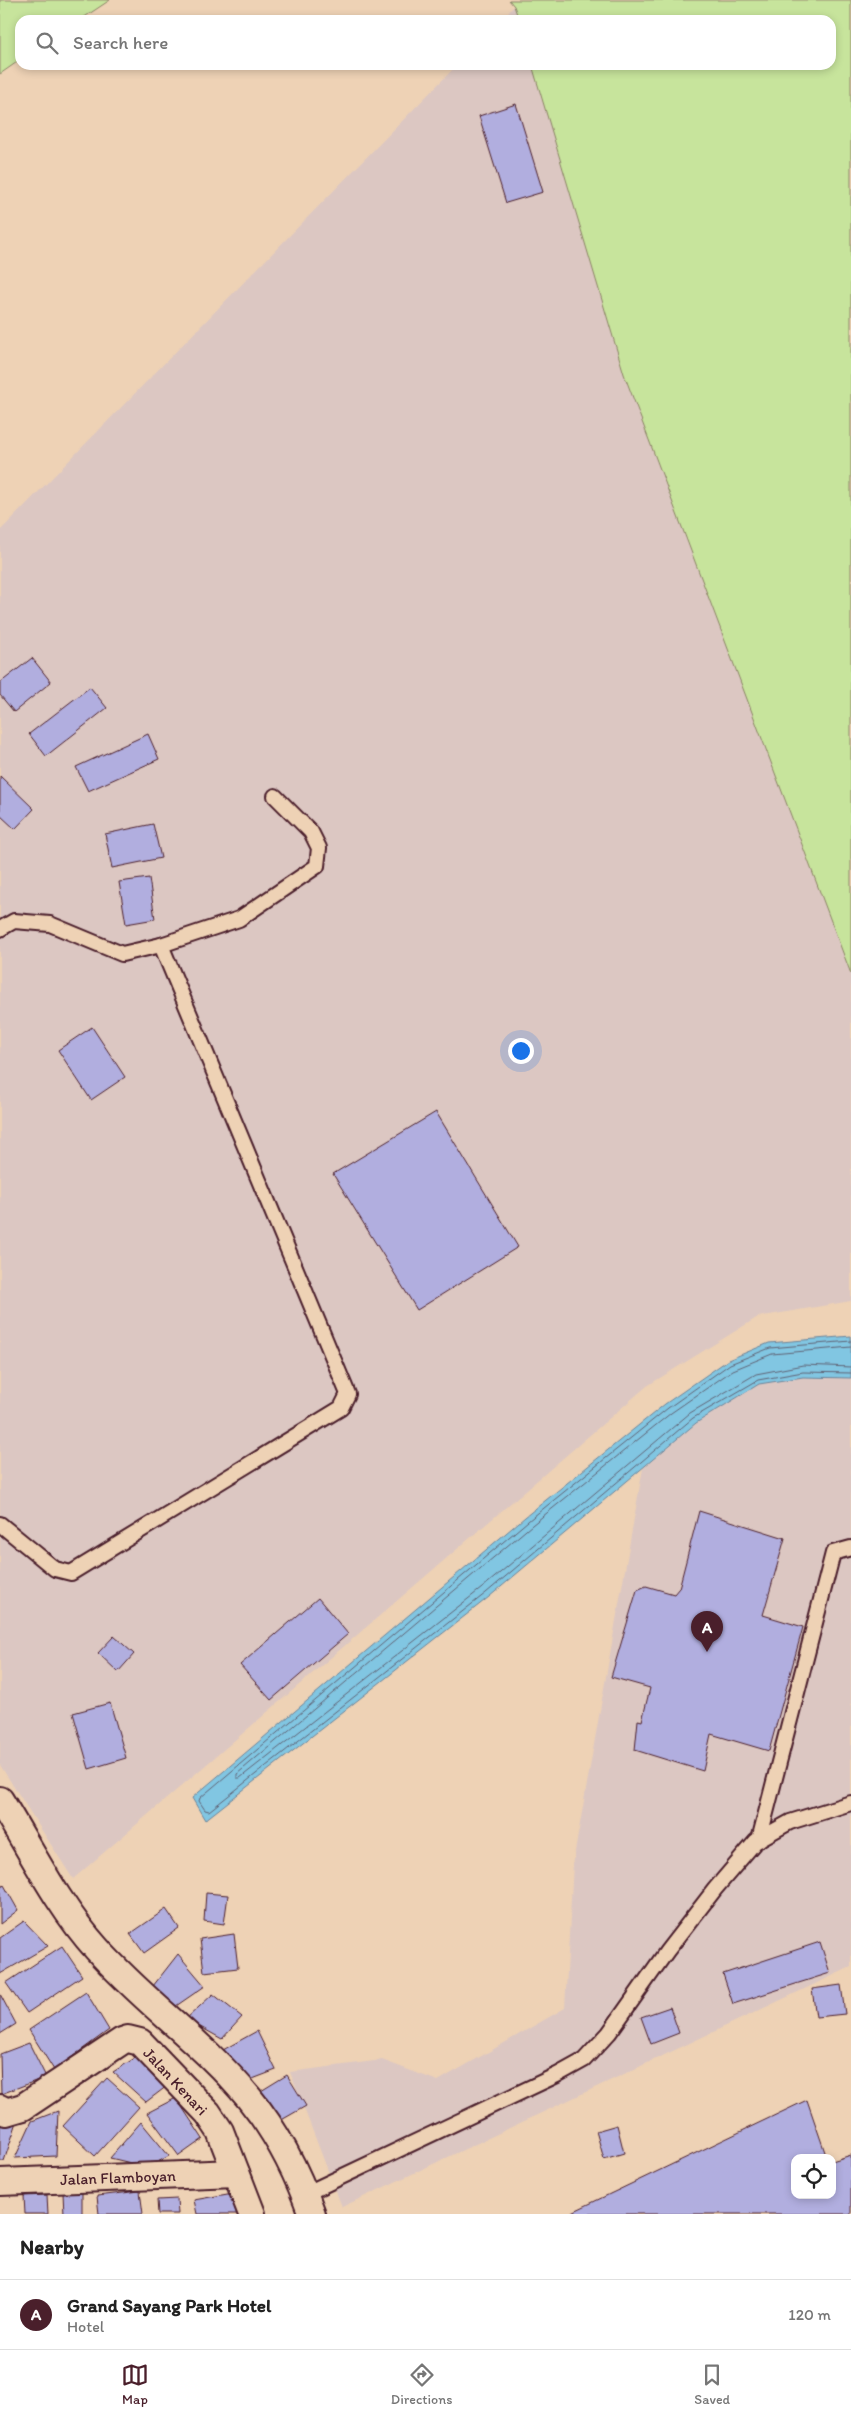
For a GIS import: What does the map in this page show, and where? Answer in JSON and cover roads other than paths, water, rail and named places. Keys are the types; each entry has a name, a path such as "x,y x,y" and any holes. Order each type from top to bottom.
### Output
{"street":[{"path":"0,1800 72,1918 92,1944 220,2066 249,2098 272,2130 308,2204"},
{"name":"Jalan Kenari","path":"0,2108 6,2112 23,2107 122,2041 128,2039 140,2042 208,2113 220,2131 252,2214"},
{"name":"Jalan Flamboyan","path":"0,2182 236,2173"}],"lane":[{"path":"0,928 14,921 50,924 122,954 161,945 239,919 317,866 319,848 311,832 275,796"},
{"path":"0,1524 55,1569 71,1573 341,1408 348,1394 161,945"},
{"path":"759,1840 834,1553 851,1548"},
{"path":"308,2204 584,2060 609,2033 714,1889 759,1840 790,1822 851,1803"}],"water":[{"path":"851,1336 851,1378 803,1377 759,1384 696,1423 489,1597 205,1820 192,1798 525,1517 665,1404 728,1360 769,1343"}],"place":[{"name":"Grand Sayang Park Hotel","path":"707,1652"}]}
